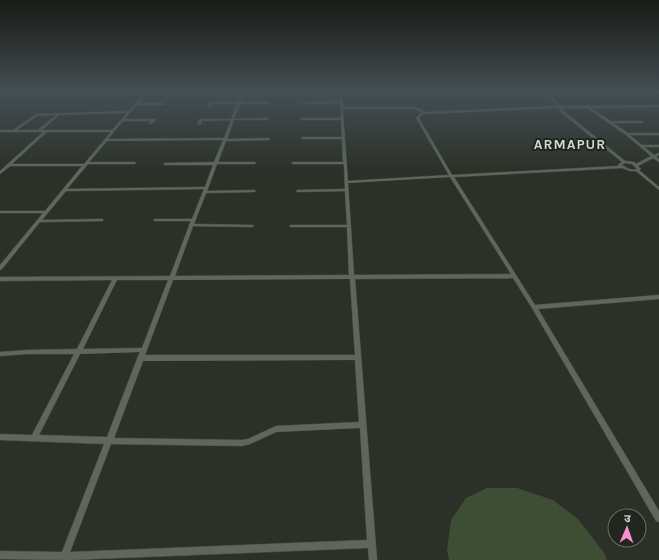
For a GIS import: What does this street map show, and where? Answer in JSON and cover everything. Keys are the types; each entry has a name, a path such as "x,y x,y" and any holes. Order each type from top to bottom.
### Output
{"street":[{"path":"14,131 30,118"},
{"path":"39,131 54,118"},
{"path":"417,118 451,176 534,307 659,518"},
{"path":"570,118 624,162 636,165 659,154"},
{"path":"604,118 627,134 659,161"},
{"path":"64,558 232,119"},
{"path":"199,124 201,120 267,119"},
{"path":"302,119 342,119 348,226 373,560"},
{"path":"0,268 122,120 154,120 151,123"},
{"path":"610,122 642,122"},
{"path":"0,131 113,131"},
{"path":"0,173 46,131"},
{"path":"627,134 659,134"},
{"path":"303,138 343,138"},
{"path":"105,140 268,139"},
{"path":"642,146 659,146"},
{"path":"165,164 254,162"},
{"path":"623,167 621,164 624,162"},
{"path":"8,165 134,163"},
{"path":"292,163 344,163"},
{"path":"636,165 639,169 637,170"},
{"path":"346,182 623,167 637,170 659,189"},
{"path":"64,190 254,191"},
{"path":"298,191 346,190"},
{"path":"0,212 46,212"},
{"path":"39,221 101,220"},
{"path":"155,220 252,226"},
{"path":"291,226 348,226"},
{"path":"0,279 514,276"},
{"path":"34,438 116,278"},
{"path":"534,307 659,297"},
{"path":"0,354 143,350"},
{"path":"140,358 358,357"},
{"path":"0,437 108,441 242,443 248,442 276,429 363,425"},
{"path":"0,555 64,558 372,544"}],"green space":[{"path":"487,488 517,488 553,500 578,519 605,554 607,560 449,560 447,550 451,520 466,498"}],"district":[{"name":"ARMAPUR","path":"570,144"}]}
